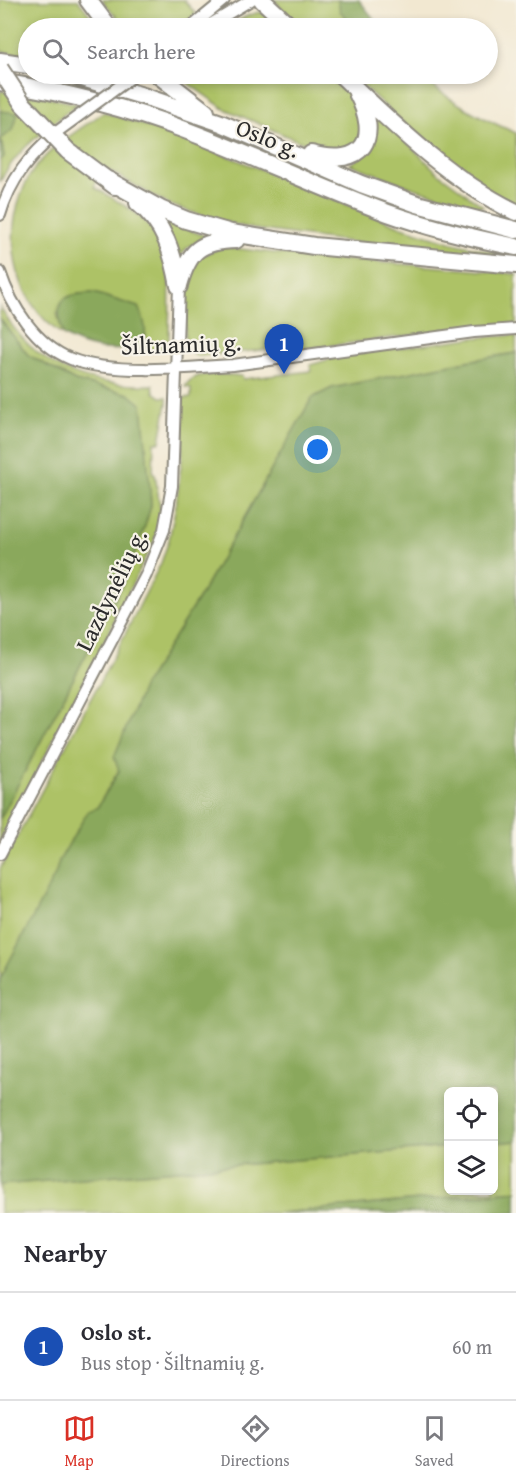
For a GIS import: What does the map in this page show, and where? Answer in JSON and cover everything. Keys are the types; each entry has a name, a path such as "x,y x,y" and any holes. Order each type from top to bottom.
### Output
{"highway":[{"path":"88,0 102,18"},
{"path":"262,0 281,18"},
{"path":"0,61 18,64"},
{"path":"0,69 23,104 68,151 142,206 160,228 172,252 179,286"},
{"name":"Oslo g.","path":"0,82 88,99 136,113 184,129 388,213 435,228 516,247"},
{"name":"Oslo g.","path":"104,84 221,123 361,184 417,204 467,219 516,230"},
{"path":"170,84 221,123"},
{"path":"351,84 467,185 516,212"},
{"path":"268,143 324,158 347,158 356,153 364,143 369,123 354,87"},
{"path":"108,180 139,199 186,220 231,233 262,239 358,250 516,265"},
{"path":"179,286 188,260 203,245 216,241 262,239"}],"street":[{"path":"202,18 224,0"},
{"path":"221,18 251,0"},
{"path":"0,216 9,190 25,163 58,131 122,84"},
{"name":"Šiltnamių g.","path":"0,272 16,309 34,332 63,355 89,364 107,367 177,368 233,365 474,332 516,329"},
{"name":"Lazdynėlių g.","path":"0,854 146,575 164,530 172,486 179,286"}],"green space":[{"path":"0,0 78,0 92,18 18,18 18,54 0,51"},
{"path":"102,0 184,0 196,14 191,18 117,18"},
{"path":"273,0 338,0 347,18 292,18"},
{"path":"338,0 359,0 373,18 347,18 340,11"},
{"path":"259,12 270,18 243,18"},
{"path":"189,84 340,84 351,94 365,122 357,147 332,152 298,141 223,108"},
{"path":"361,84 431,84 465,108 516,133 516,207 459,174"},
{"path":"0,91 43,96 77,104 24,149 0,182 0,160 4,156 1,139"},
{"path":"372,108 437,172 483,206 413,188 350,164 359,158"},
{"path":"0,111 18,113 13,130 1,139 4,157 0,160"},
{"path":"104,112 235,159 402,227 453,243 510,256 509,258 367,244 254,229 212,219 168,204 103,167 94,187 137,214 150,227 165,255 169,287 169,338 167,345 162,349 143,349 146,336 138,307 94,293 78,294 57,313 63,335 45,320 31,303 21,283 15,262 13,240 15,217 21,196 37,165 64,140"},
{"path":"158,219 206,236 187,248 179,258"},
{"path":"223,247 318,258 516,274 516,324 295,350 264,350 197,356 190,351 185,338 186,275 194,258"},
{"path":"94,293 138,307 145,327 143,349 92,347 63,335 59,315 62,302 73,295"},
{"path":"0,307 29,345 64,370 106,382 153,385 154,392 161,397 167,397 167,403 160,442 154,442 153,473 161,513 155,538 0,843 0,819 122,586 151,506 150,489 129,394 75,381 28,355 0,319"},
{"path":"0,319 28,355 75,381 129,394 142,405 151,506 122,586 0,819"},
{"path":"516,335 516,353 332,388 312,398 200,596 144,685 119,770 97,808 59,861 56,875 0,979 0,869 161,563 169,540 176,505 182,459 183,398 191,397 191,388 185,387 189,381 210,374 242,376 243,379 311,371 310,365 341,356 471,338"},
{"path":"516,353 516,1141 498,1143 498,1087 444,1087 444,1147 0,1185 0,979 55,875 59,861 88,811 97,808 119,771 114,757 144,685 200,596 312,398 332,388"},
{"path":"516,1141 516,1191 498,1193 498,1143"},
{"path":"444,1147 444,1195 473,1195 280,1213 0,1213 0,1185"},
{"path":"516,1191 516,1213 280,1213 473,1195 498,1195 498,1193"}],"place":[{"name":"Oslo st.","path":"284,374"}]}
